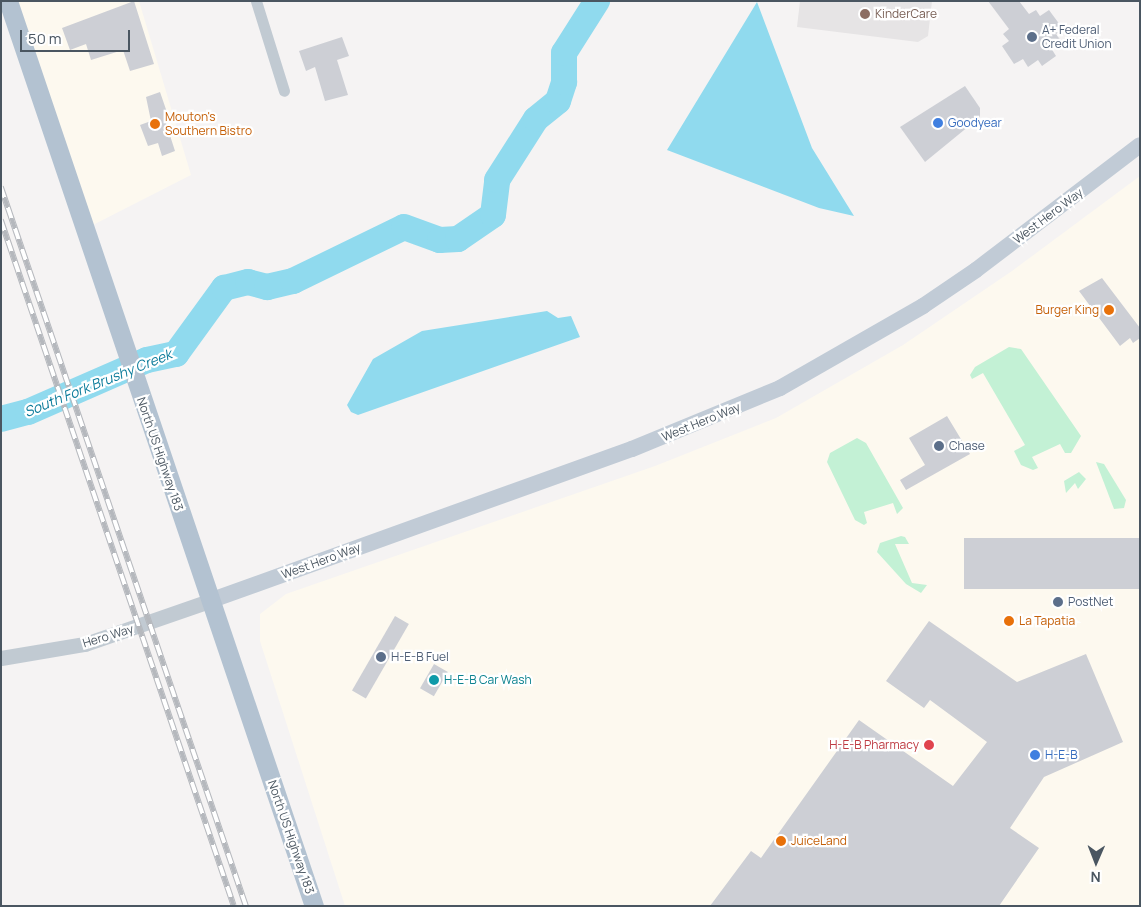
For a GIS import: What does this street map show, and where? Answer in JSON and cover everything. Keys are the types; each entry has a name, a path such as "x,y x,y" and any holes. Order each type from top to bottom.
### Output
{"main road":[{"name":"North US Highway 183","path":"8,1 110,310 212,600 314,906"},
{"name":"West Hero Way","path":"212,600 632,449 780,388 852,350 931,301 1140,145"}],"street":[{"path":"256,1 284,90"},
{"name":"Hero Way","path":"1,658 85,644 212,600"}],"shaded area":[{"path":"8,1 139,1 191,175 85,229"},
{"name":"KinderCare","path":"800,1 932,1 928,36 918,42 797,27"},
{"path":"1140,176 1140,906 345,906 260,641 260,614 286,594 655,466 776,418 903,345 1012,271"}],"green space":[{"path":"1009,347 1021,349 1081,436 1071,453 1065,453 1060,444 1032,457 1038,468 1033,470 1021,465 1014,451 1025,445 983,373 972,379 970,375 975,367"},
{"path":"857,438 866,443 903,508 897,514 893,503 864,512 867,523 864,525 855,520 827,462 830,453"},
{"path":"1096,462 1104,464 1126,500 1124,508 1114,509"},
{"path":"1079,472 1086,479 1078,489 1075,483 1066,493 1064,481"},
{"path":"901,536 905,537 909,544 895,544 912,583 927,585 921,593 906,584 877,552 880,543"}],"water":[{"path":"757,2 812,148 854,216 819,208 667,150"},
{"path":"547,311 558,318 571,316 580,337 358,415 351,412 347,405 373,359 422,331"}],"building":[{"path":"134,1 154,64 130,71 123,50 91,60 86,44 70,50 62,28"},
{"name":"A+ Federal Credit Union","path":"988,1 1019,1 1029,14 1036,10 1040,16 1049,10 1063,29 1056,34 1061,41 1051,48 1056,56 1042,66 1038,60 1028,67 1023,59 1014,64 1002,46 1009,41 1003,34 1009,29"},
{"path":"342,37 349,56 337,60 348,95 325,101 315,67 306,71 299,51"},
{"name":"Goodyear","path":"965,86 980,108 980,117 925,162 900,127"},
{"name":"Mouton's Southern Bistro","path":"160,92 170,121 166,123 175,151 162,156 158,143 148,146 140,125 151,121 146,97"},
{"name":"Burger King","path":"1102,278 1140,328 1140,338 1133,343 1130,338 1120,346 1079,291"},
{"name":"Chase","path":"947,416 970,454 906,490 900,480 925,465 909,438"},
{"path":"964,538 1140,538 1140,589 964,589"},
{"name":"H-E-B Fuel","path":"395,616 409,624 366,698 352,690"},
{"name":"H-E-B","path":"929,621 1017,682 1086,654 1123,742 1044,777 1010,828 1039,848 999,906 710,906 751,851 761,858 859,720 953,786 987,742 930,700 924,708 886,681"},
{"name":"H-E-B Car Wash","path":"434,664 448,672 434,696 420,688"}],"waterway":[{"name":"South Fork Brushy Creek","path":"1,419 28,412 147,360 176,354 224,288 248,282 267,287 293,281 404,227 440,240 458,239 493,215 497,180 536,119 558,101 564,82 564,53 597,1"}],"railway":[{"path":"1,187 246,906"},
{"path":"1,220 234,906"}],"place":[{"name":"KinderCare","path":"865,14"},
{"name":"A+ Federal Credit Union","path":"1032,37"},
{"name":"Goodyear","path":"938,123"},
{"name":"Mouton's Southern Bistro","path":"155,124"},
{"name":"Burger King","path":"1109,310"},
{"name":"Chase","path":"939,446"},
{"name":"PostNet","path":"1058,602"},
{"name":"La Tapatia","path":"1009,621"},
{"name":"H-E-B Fuel","path":"381,657"},
{"name":"H-E-B Car Wash","path":"434,680"},
{"name":"H-E-B Pharmacy","path":"929,745"},
{"name":"H-E-B","path":"1035,755"},
{"name":"JuiceLand","path":"781,841"}]}
